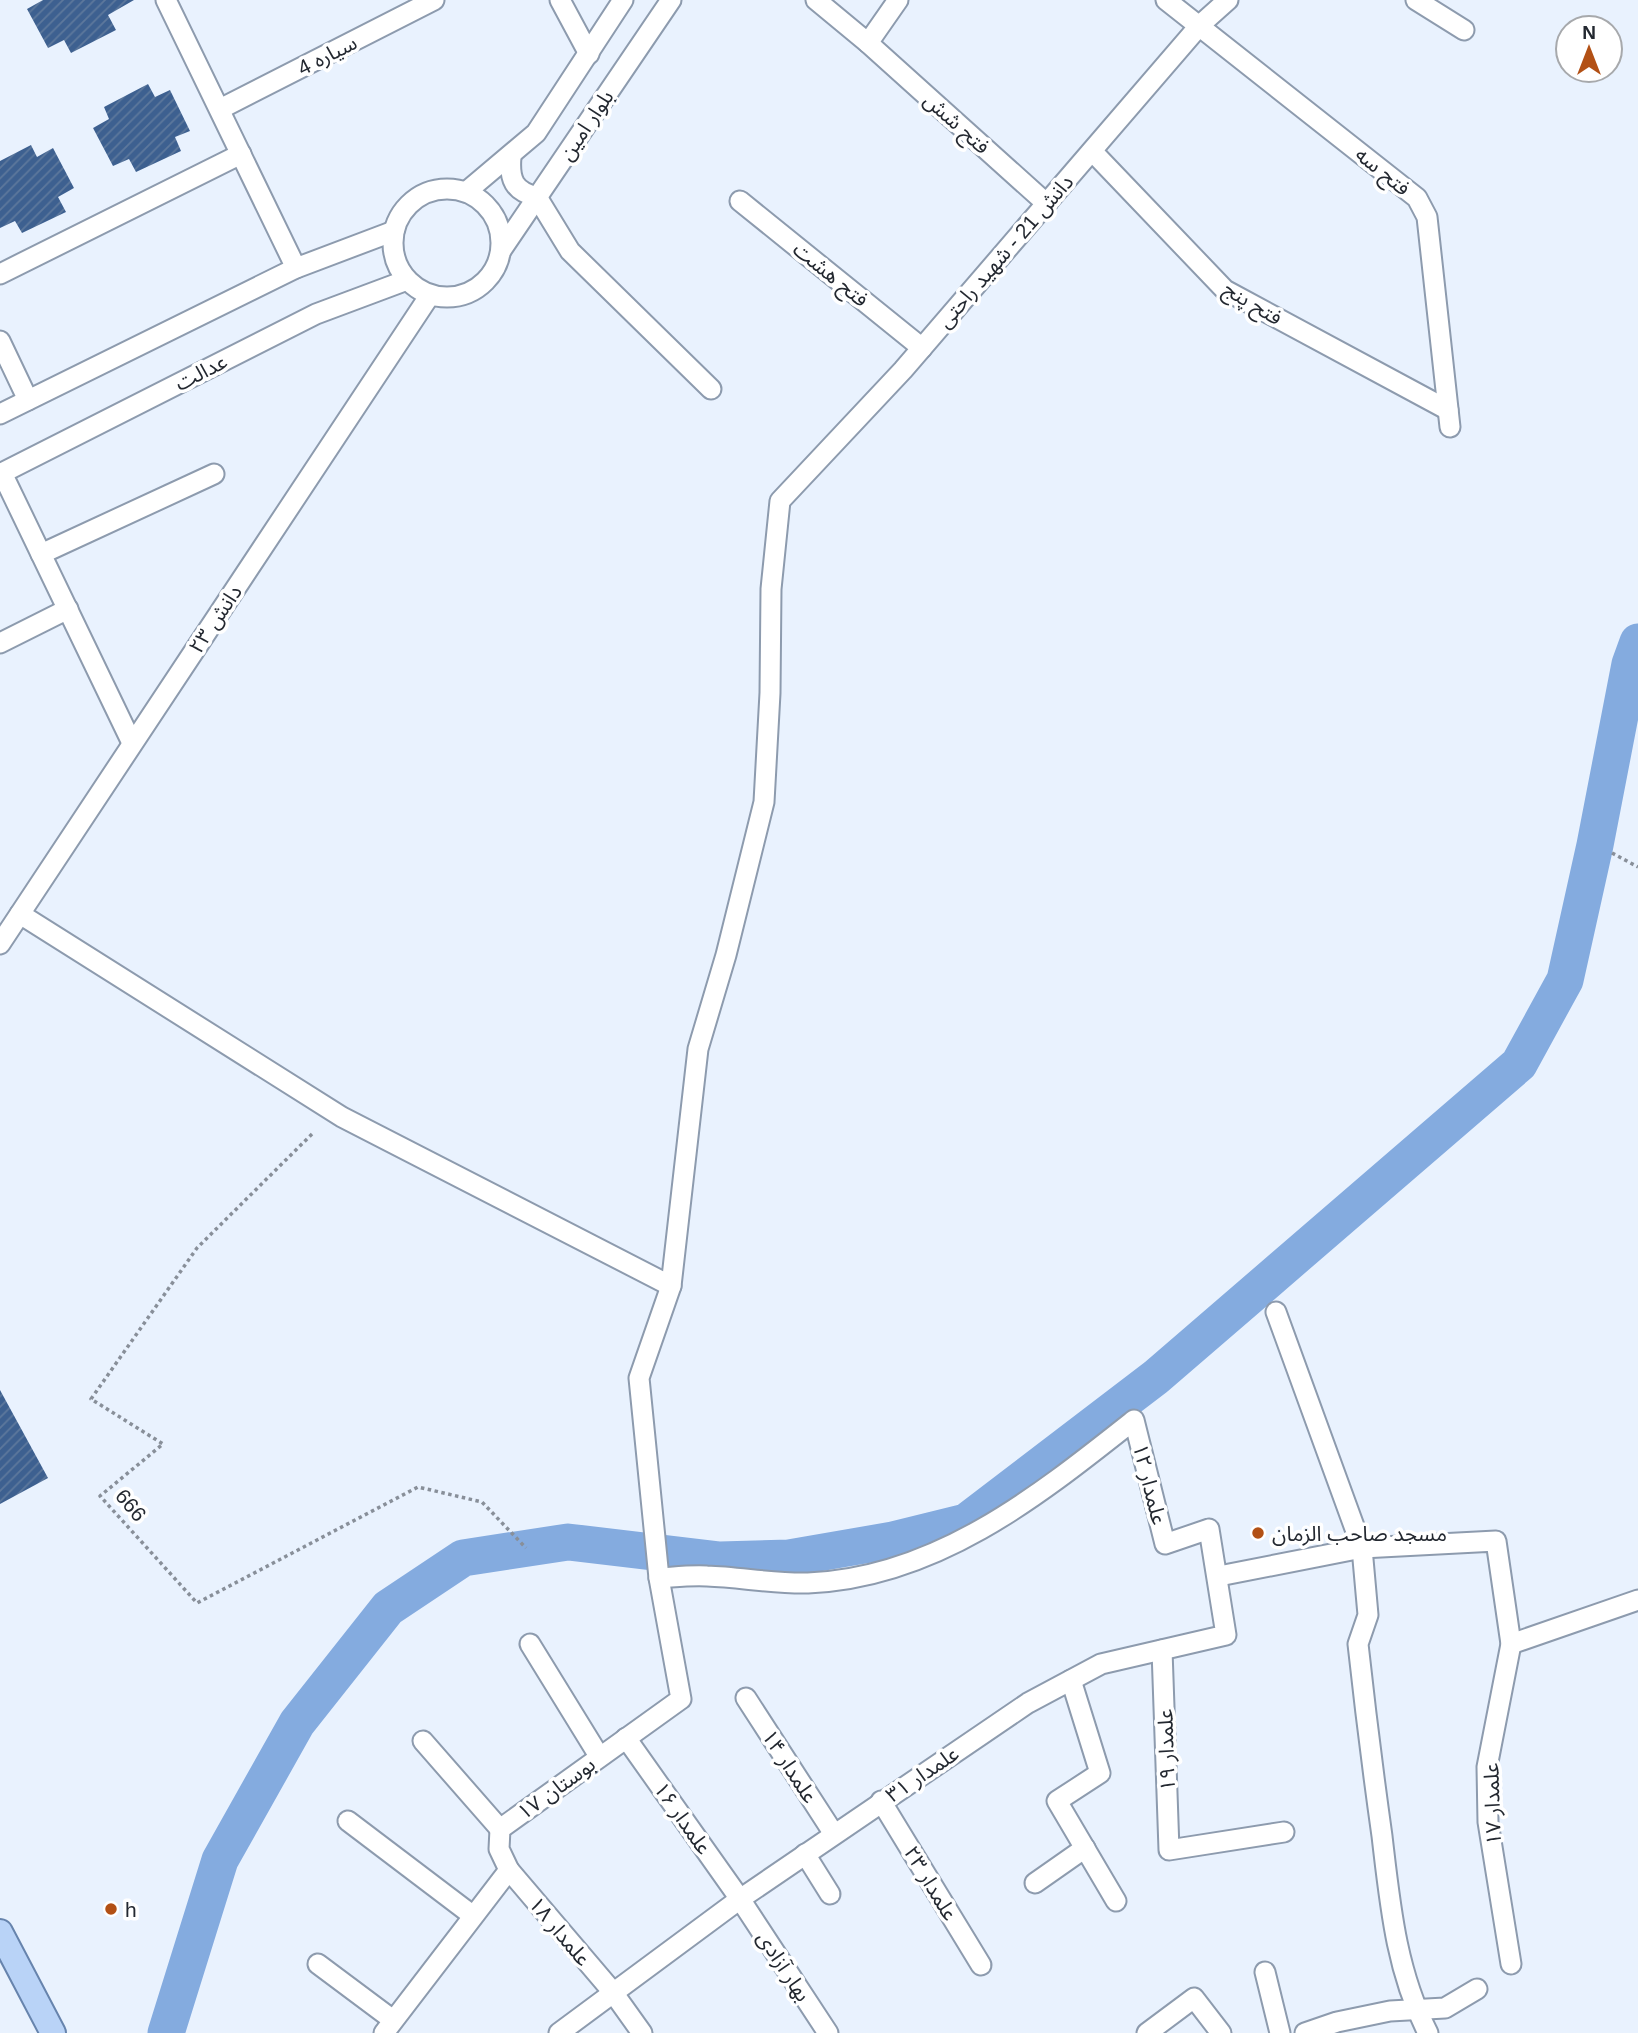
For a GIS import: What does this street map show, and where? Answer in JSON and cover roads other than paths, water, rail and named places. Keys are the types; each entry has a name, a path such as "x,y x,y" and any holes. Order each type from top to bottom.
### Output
{"main road":[{"path":"0,1932 46,2031"}],"street":[{"path":"166,0 296,268"},
{"name":"سیاره 4","path":"220,109 434,0"},
{"path":"560,0 589,54"},
{"name":"بلوار امین","path":"466,192 511,157 536,133 623,0"},
{"name":"بلوار امین","path":"502,249 671,0"},
{"name":"فتح شش","path":"816,0 868,43 1047,204"},
{"path":"868,43 898,0"},
{"name":"فتح سه","path":"1166,0 1417,198 1427,217 1449,419"},
{"name":"دانش 21 - شهید راحتی","path":"671,1286 698,1049 726,955 764,802 770,693 771,589 779,500 922,348 1200,25 1228,0"},
{"path":"1416,0 1464,30"},
{"name":"فتح پنج","path":"1092,150 1225,290 1449,419"},
{"path":"0,274 242,153"},
{"path":"511,157 510,173 513,185 523,193 537,197 570,251 711,389"},
{"path":"440,189 466,192 492,212 502,235 502,249 492,275 482,285 457,296 430,295 407,280 394,257 394,231 398,218 415,198 440,189"},
{"name":"فتح هشت","path":"740,201 922,348"},
{"path":"0,414 296,268 394,231"},
{"name":"عدالت","path":"1,474 316,314 407,280"},
{"name":"دانش ۲۳","path":"0,944 430,295"},
{"path":"0,341 28,400"},
{"path":"1,474 132,743"},
{"path":"41,554 214,474"},
{"path":"0,643 68,609"},
{"path":"20,914 342,1116 671,1286 639,1378 659,1578"},
{"path":"1276,1312 1362,1548 1368,1615 1358,1644 1370,1764 1399,1959 1416,2011 1428,2033"},
{"name":"علمدار ۱۲","path":"659,1578 704,1575 808,1583 863,1575 900,1564 979,1533 1021,1506 1134,1420 1165,1544 1209,1529"},
{"name":"علمدار ۳۱","path":"559,2033 612,1991 740,1899 1028,1703 1101,1664 1226,1635 1219,1576 1209,1529"},
{"path":"1219,1576 1362,1548 1496,1541 1511,1644 1638,1600"},
{"name":"بوستان ۱۷","path":"509,1870 499,1849 500,1829 681,1699 659,1578"},
{"path":"530,1644 599,1756"},
{"name":"علمدار ۱۷","path":"1511,1644 1487,1768 1488,1822 1511,1964"},
{"name":"علمدار ۱۹","path":"1163,1650 1169,1850 1284,1832"},
{"path":"1070,1680 1100,1773 1057,1801 1116,1901"},
{"name":"علمدار ۱۴","path":"747,1698 834,1833"},
{"name":"علمدار ۱۶","path":"626,1738 740,1899"},
{"path":"423,1741 500,1829"},
{"name":"علمدار ۲۳","path":"881,1801 981,1965"},
{"path":"348,1821 472,1915"},
{"path":"1035,1883 1085,1848"},
{"path":"805,1854 830,1894"},
{"path":"318,1964 388,2026 509,1870"},
{"name":"علمدار ۱۸","path":"509,1870 612,1991 642,2033"},
{"name":"بهار آزادی","path":"740,1899 828,2033"},
{"path":"1265,1972 1280,2033"},
{"path":"1305,2033 1337,2022 1390,2011 1445,2008 1477,1989"},
{"path":"1147,2033 1194,1998 1221,2033"}],"waterway":[{"path":"166,2033 220,1860 297,1723 388,1608 463,1558 568,1542 720,1560 789,1558 893,1540 966,1522 1156,1377 1519,1064 1565,980 1595,845 1630,664 1638,642"}],"place":[{"name":"مسجد صاحب الزمان","path":"1258,1533"},
{"name":"h","path":"111,1909"}]}
